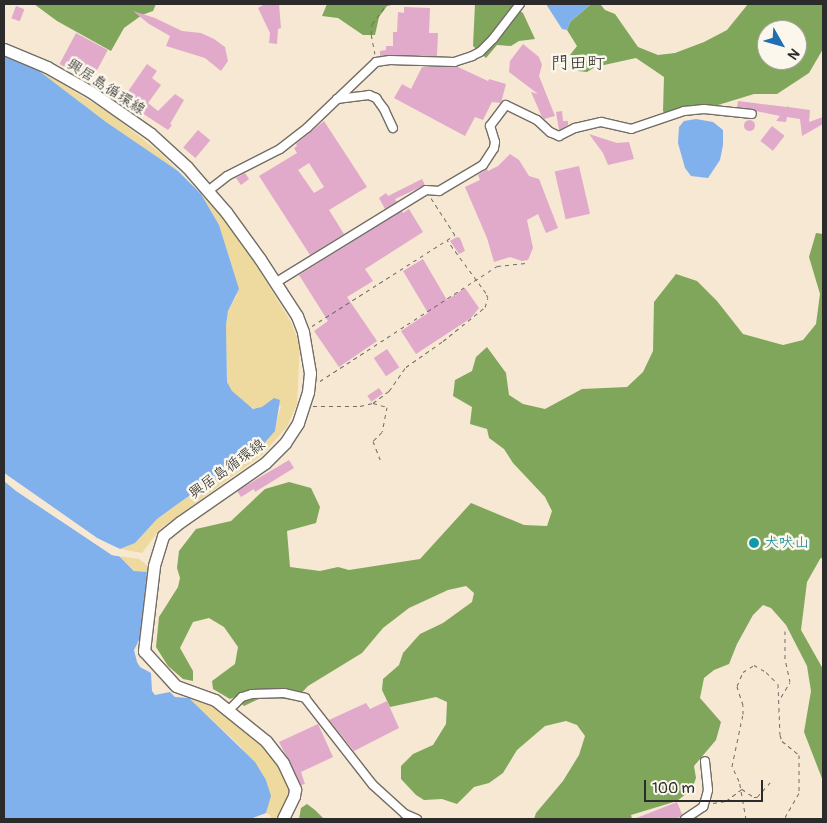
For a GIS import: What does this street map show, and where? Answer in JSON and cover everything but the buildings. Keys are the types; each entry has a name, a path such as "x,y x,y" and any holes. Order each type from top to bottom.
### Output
{"main road":[{"name":"興居島循環線","path":"4,49 47,67 91,92 151,134 187,167 242,234 297,316 303,332 309,361 309,382 305,404 292,434 276,454 250,475 180,522 163,536 158,549 144,650 176,686 208,696 229,710 266,741 290,776 295,788 294,796 283,819"}],"street":[{"path":"208,191 227,176 280,149 338,99 376,62 390,60 454,62 472,56 480,52 493,39 520,4"},
{"path":"338,99 369,96 376,98 384,109 393,128"},
{"path":"275,283 426,190 439,192 488,161 495,142 490,126 506,105 538,120 550,132 559,136 575,128 601,122 631,129 684,111 704,108 752,114"},
{"path":"229,710 242,697 252,694 284,693 305,698 373,785 405,814 417,819"},
{"path":"685,819 703,807 705,802 708,790 705,761"}],"path":[{"path":"376,62 371,34 372,24 387,4"},
{"path":"303,332 455,236 426,190"},
{"path":"305,404 318,407 360,406 372,403 389,391 406,367 443,341 485,307 488,298 447,240"},
{"path":"309,382 321,381 497,266 526,262"},
{"path":"372,403 387,407 382,432 373,441 381,462"},
{"path":"780,699 790,682 785,658 785,631"},
{"path":"746,819 740,789 732,766 743,714 743,705 737,686 743,672 754,665 766,672 778,684 780,735 782,741 799,755 799,792 784,819"},
{"path":"705,802 726,801 740,789 744,788 754,797 757,797 773,779"}],"green space":[{"path":"34,4 156,4 153,11 142,15 124,28 111,51 57,21"},
{"path":"327,4 396,4 387,6 379,17 375,35 363,35 338,18 322,16"},
{"path":"475,4 510,4 523,13 535,39 519,41 511,46 497,45 486,58 473,46"},
{"path":"591,4 600,4 605,10 615,14 638,47 658,55 675,53 704,42 727,30 748,4 823,4 823,49 809,73 777,94 754,94 718,105 684,107 666,115 663,111 664,77 636,58 595,67 587,72 578,71 570,55 577,46 567,30 570,22"},
{"path":"816,233 823,234 823,557 807,582 801,630 823,669 823,781 804,732 811,691 807,666 786,625 771,608 763,605 753,615 737,644 729,664 714,670 704,678 700,698 721,722 716,740 694,766 696,778 692,789 677,801 631,815 632,819 534,819 536,813 563,781 579,755 585,736 577,725 566,721 545,726 517,750 503,773 489,783 474,787 457,804 442,799 424,800 416,795 401,779 401,766 413,754 433,745 446,724 447,702 436,697 390,707 382,690 383,679 399,665 403,653 420,634 443,623 472,602 474,593 466,586 448,590 409,608 383,628 362,653 308,686 295,700 263,697 244,706 235,697 230,699 213,689 212,681 235,664 238,647 224,627 209,618 193,622 180,648 193,671 193,681 183,679 168,666 156,647 159,617 178,587 180,578 177,568 179,551 196,529 231,521 265,489 289,482 311,488 320,507 316,523 287,531 290,567 320,571 338,567 349,570 420,559 471,503 524,525 547,526 552,511 545,497 513,463 504,449 489,438 487,429 470,424 472,407 453,396 455,380 472,371 476,357 487,347 506,373 509,395 523,404 545,409 582,389 627,387 643,372 653,351 654,302 676,274 697,281 717,301 743,334 783,345 803,340 816,324 820,294 809,257"},
{"path":"307,804 324,819 299,819 301,808"}],"sand":[{"path":"30,64 111,114 159,152 178,171 106,122"},
{"path":"201,194 224,220 253,260 291,322 300,345 297,404 287,427 262,455 160,529 142,553 120,549 135,543 157,519 186,498 239,467 275,431 281,406 258,409 250,407 231,391 227,382 226,325 228,311 237,295 219,225"},
{"path":"119,556 139,559 148,566 147,572 135,571"},
{"path":"191,695 206,700 257,738 280,766 289,784 290,795 276,819 271,819 270,815 266,813 270,796 266,780 240,746 189,698"}],"water":[{"path":"546,4 591,4 570,22 567,30 562,29"},
{"path":"4,53 30,64 106,122 178,171 201,194 219,225 239,289 228,311 226,325 227,382 232,391 253,409 262,407 274,398 280,400 275,431 259,449 239,467 186,498 157,519 135,543 120,549 97,538 4,473"},
{"path":"696,119 713,122 723,130 720,160 708,178 691,176 685,168 678,143 679,127 684,121"},
{"path":"4,479 30,500 112,555 119,556 134,571 147,572 140,638 134,650 137,662 140,667 151,673 152,691 155,695 170,692 175,697 189,698 255,762 266,780 271,796 266,813 250,819 4,819"}],"pier":[{"path":"4,473 97,538 115,548 126,550 114,550 96,540 7,480 31,498 113,552 123,557 112,555 16,491 4,481"}],"place":[{"name":"犬吠山","path":"754,543"}],"district":[{"name":"門田町","path":"578,64"}]}
